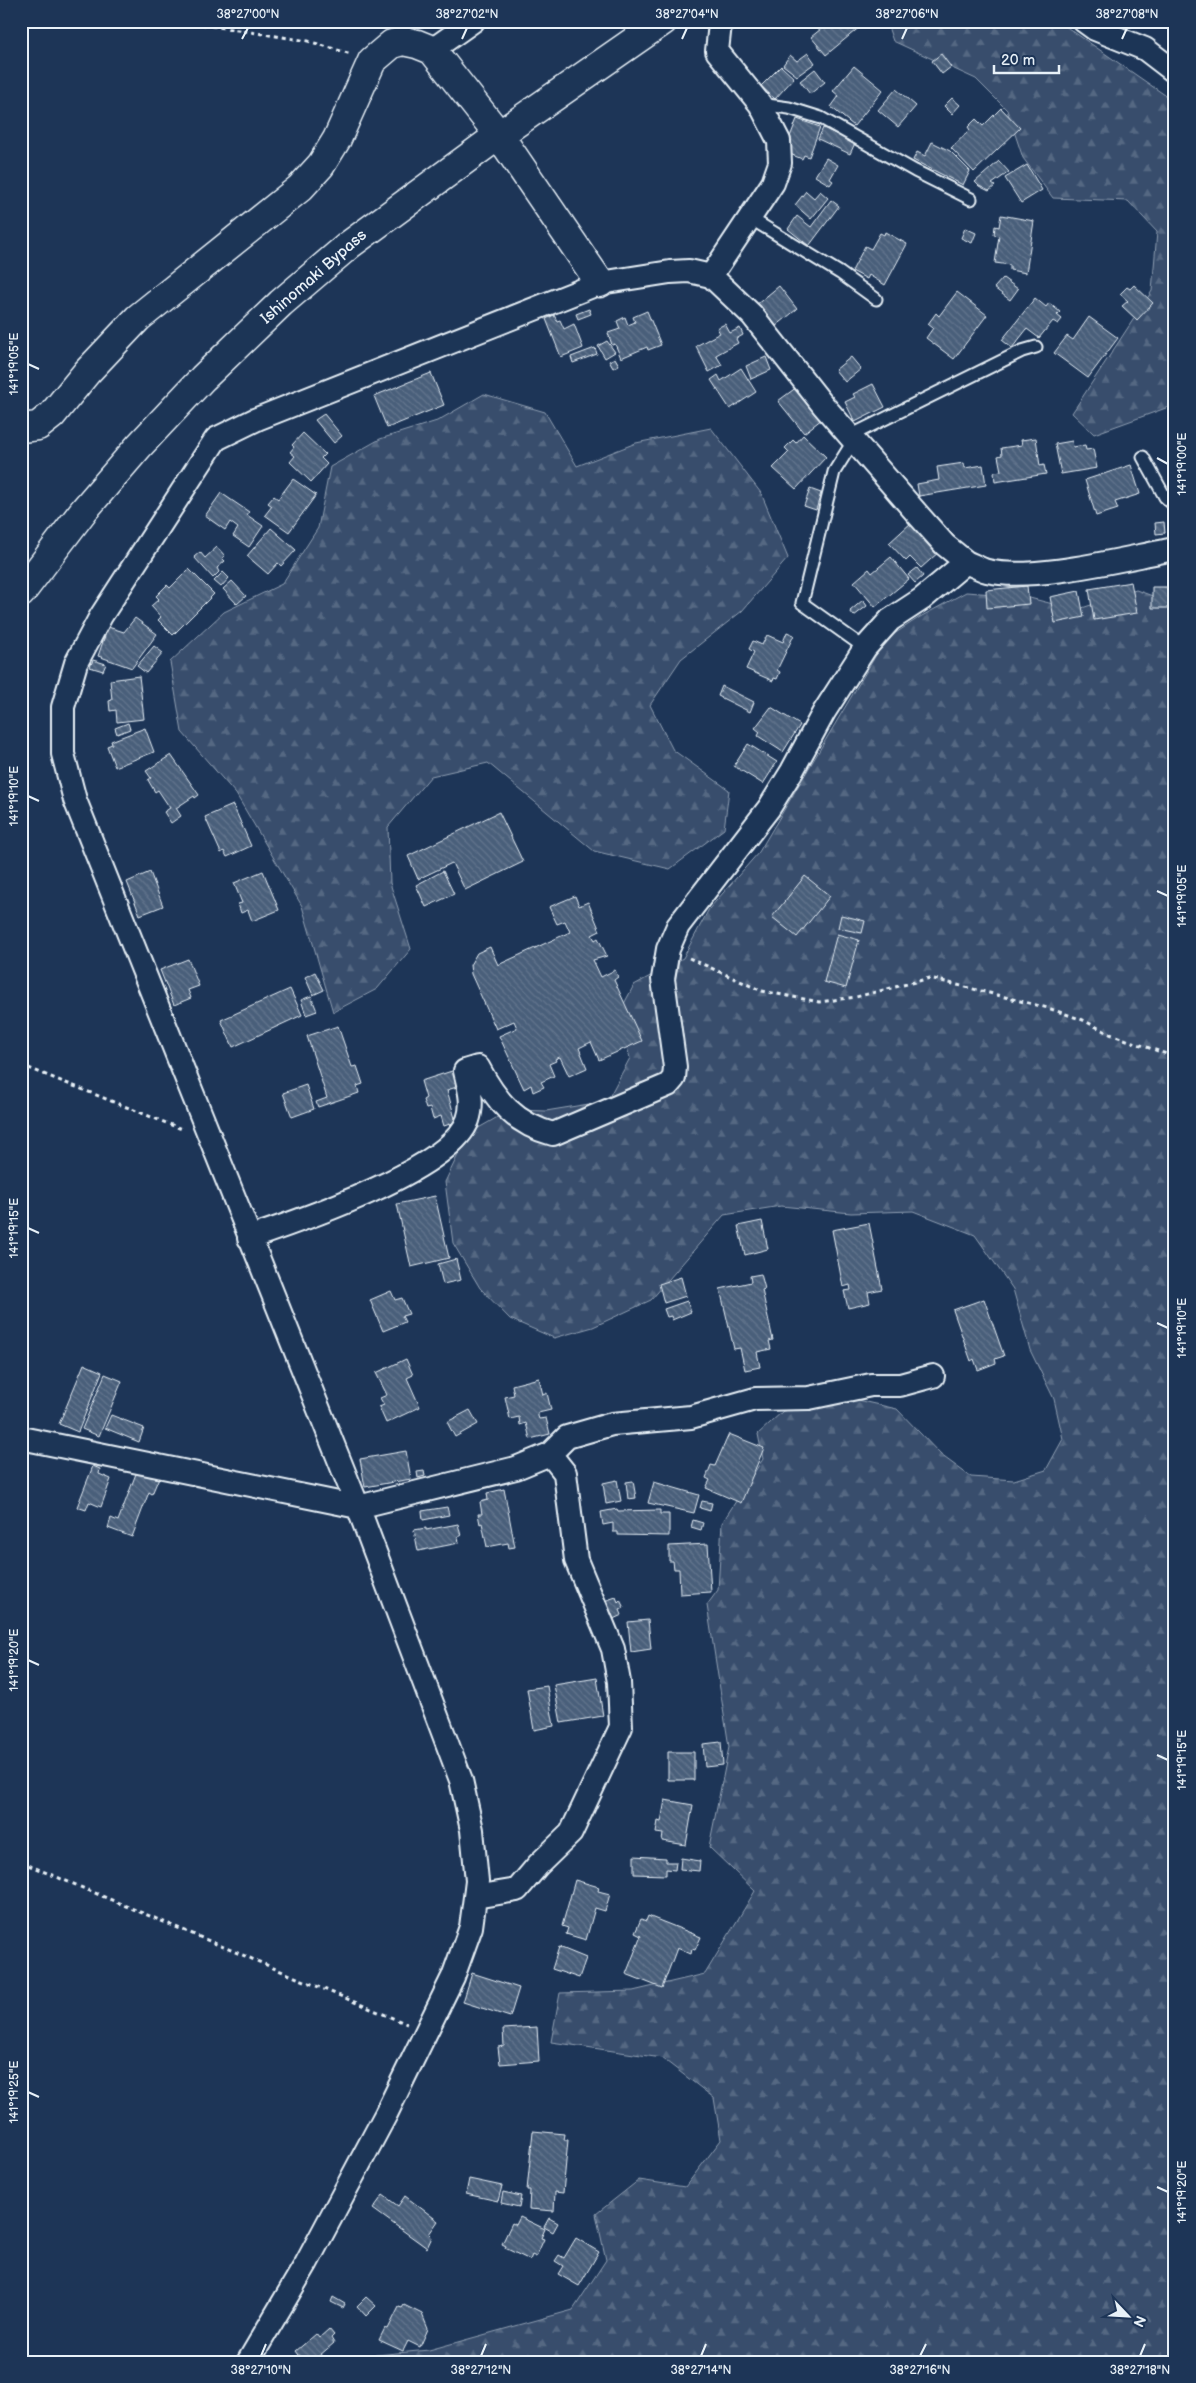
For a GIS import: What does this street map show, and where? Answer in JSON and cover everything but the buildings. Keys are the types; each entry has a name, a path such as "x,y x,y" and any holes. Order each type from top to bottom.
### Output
{"main road":[{"name":"Ishinomaki Bypass","path":"21,593 90,503 139,446 202,378 281,303 349,244 499,135 663,21"},
{"path":"21,428 38,426 52,415 87,372 138,318 300,188 321,165 337,139 372,61 392,44 403,41 432,50 499,135 600,283"}],"street":[{"path":"432,50 473,21"},
{"path":"711,276 773,184 780,163 779,141 760,104 717,51 722,21"},
{"path":"1084,21 1095,29 1145,49 1175,72"},
{"path":"248,2362 306,2264 453,1977 471,1927 475,1897 477,1881 472,1830 461,1780 358,1507 75,800 63,754 63,707 76,663 101,616 216,440 266,415 600,283 670,272 690,271 711,276 752,315 852,438 945,546 966,562 988,571 1018,573 1050,571 1175,549"},
{"path":"249,1238 296,1222 396,1179 444,1151 460,1134 472,1108 465,1071 478,1067 492,1094 504,1106 523,1122 554,1134 668,1085 674,1078 675,1067 663,979 668,949 678,926 769,808 824,712 865,648 890,620 922,599 966,562"},
{"path":"21,1438 358,1507 516,1468 550,1454 568,1437 612,1424 691,1417 755,1399 809,1398 871,1385 900,1385 933,1376"},
{"path":"475,1897 517,1890 538,1865 571,1833 621,1727 619,1682 613,1649 576,1560 565,1473 550,1454"}],"lane":[{"path":"760,104 789,108 821,118 915,171 971,199"},
{"path":"750,218 840,273 876,299"},
{"path":"865,648 802,603 834,472 852,438 1022,352 1036,347"},
{"path":"1143,457 1165,497 1175,506"}],"path":[{"path":"180,21 308,40 372,61"},
{"path":"668,949 762,991 818,1002 856,996 930,978 1048,1008 1083,1020 1110,1034 1175,1057"},
{"path":"21,1065 210,1141"},
{"path":"21,1862 426,2032"}],"green space":[{"path":"886,21 1058,21 1175,102 1175,400 1166,408 1094,434 1072,413 1152,291 1157,232 1128,201 1053,198 1023,158 1007,110 976,79 893,41"},
{"path":"484,394 545,412 577,466 636,443 711,428 761,493 788,558 742,611 681,659 650,705 673,750 729,790 724,829 670,869 594,851 488,763 431,776 388,827 390,883 411,949 377,989 333,1012 302,906 236,794 182,732 170,662 224,612 282,584 318,528 330,467 380,439 437,421"},
{"path":"1136,590 1175,604 1175,2362 340,2362 376,2355 429,2350 573,2310 606,2260 596,2214 639,2180 685,2187 721,2140 714,2098 662,2058 551,2042 560,1993 633,1991 705,1974 755,1891 709,1847 729,1747 707,1605 718,1590 722,1523 763,1459 758,1434 783,1411 857,1400 897,1409 941,1455 971,1477 1014,1480 1046,1470 1063,1439 1054,1399 1030,1350 1013,1289 975,1235 913,1211 851,1213 781,1206 724,1215 651,1300 593,1327 554,1338 510,1319 480,1288 453,1243 445,1182 468,1134 510,1110 546,1111 607,1101 630,1058 618,1015 634,985 683,958 709,909 759,852 885,640 920,617 966,592 1022,596 1076,610"}]}
